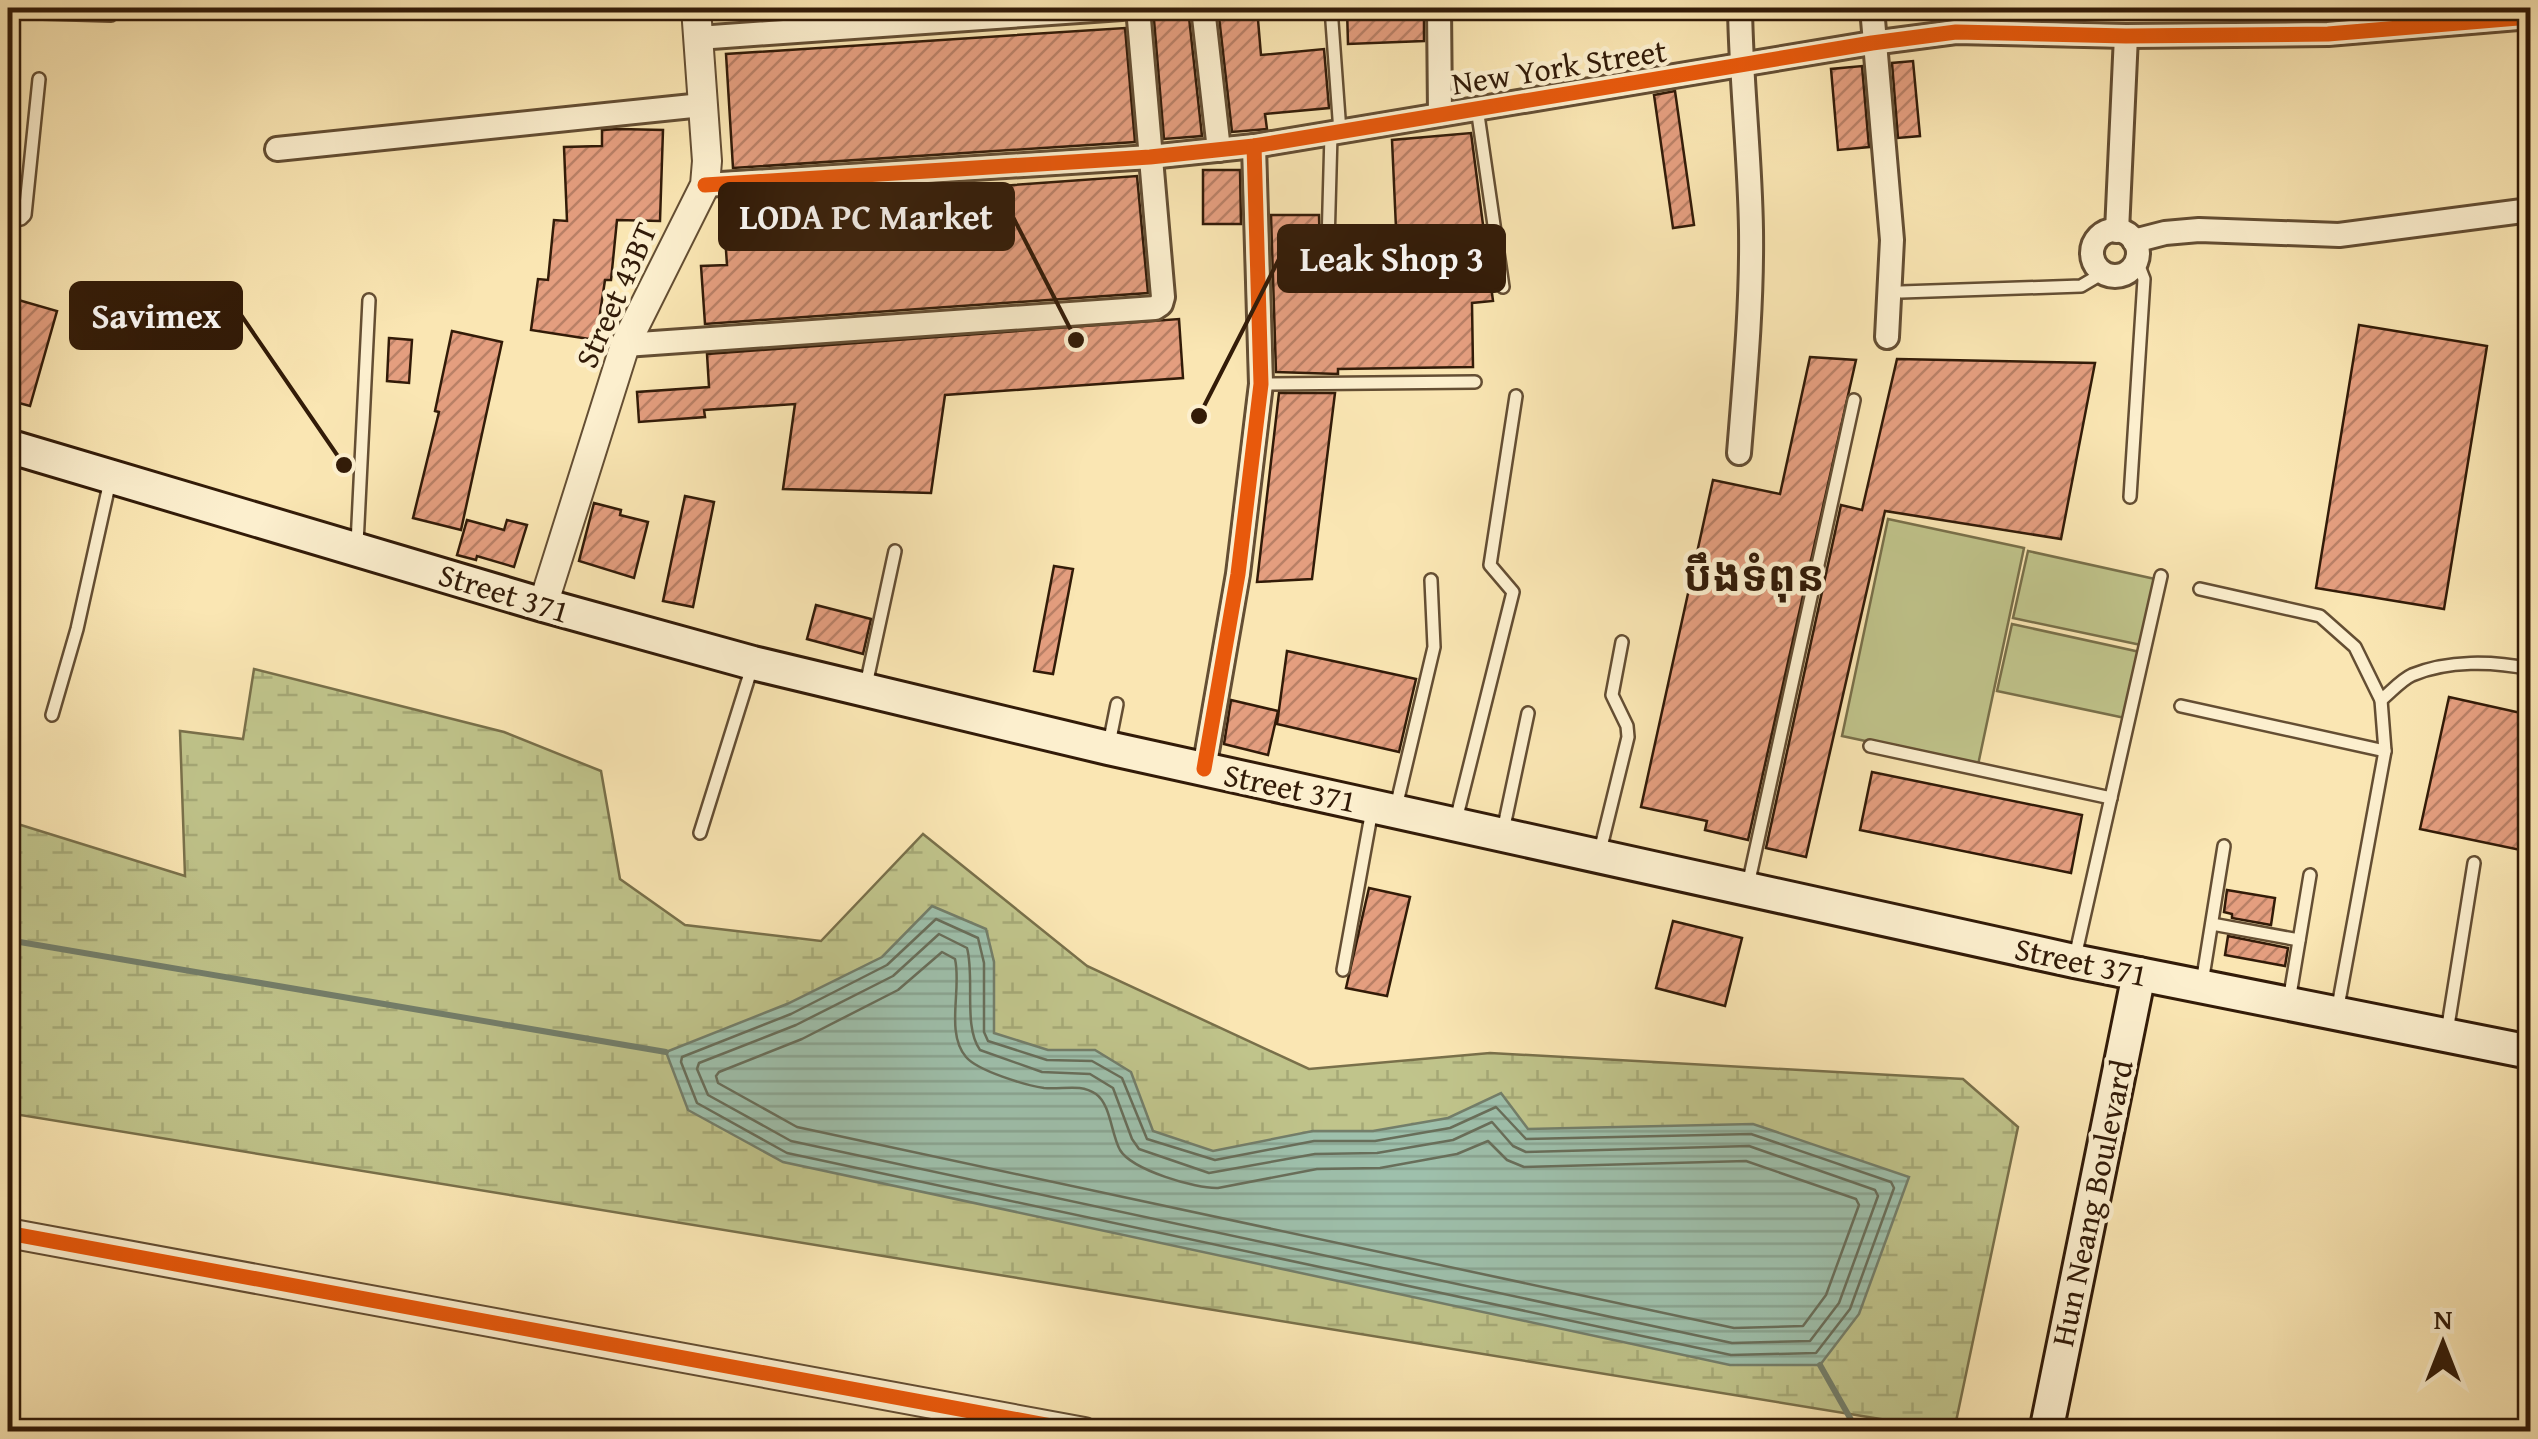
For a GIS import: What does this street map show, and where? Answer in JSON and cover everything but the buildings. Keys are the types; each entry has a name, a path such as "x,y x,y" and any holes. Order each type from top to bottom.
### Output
{"main road":[{"name":"Street 371","path":"8,446 543,606 865,690 1108,748 2074,961 2530,1052"},
{"name":"Hun Neang Boulevard","path":"2046,1432 2139,974"}],"street":[{"name":"Street 43BT","path":"543,606 625,345 705,185 708,162 696,8"},
{"path":"698,38 1122,8"},
{"path":"625,345 1155,308 1163,297 1138,8"},
{"path":"1203,8 1219,150"},
{"path":"1439,8 1440,114"},
{"path":"1739,453 1751,307 1740,8"},
{"path":"1872,8 1872,43 1892,240 1888,337"},
{"name":"New York Street","path":"705,185 1150,158 1254,146 1872,43 1956,20 2126,36 2328,34 2530,16"},
{"path":"2126,36 2129,244 2122,275 2103,273 2093,261 2093,246 2102,235 2129,244 2165,233 2198,230 2338,235 2530,210"},
{"path":"277,149 702,105"},
{"path":"1204,769 1238,574 1261,384 1254,146"},
{"path":"8,1233 1084,1432"}],"lane":[{"path":"1328,244 1335,133 1331,8"},
{"path":"8,12 111,15"},
{"path":"8,220 26,215 39,79"},
{"path":"1476,108 1502,286"},
{"path":"2129,244 2144,278 2130,497"},
{"path":"1901,292 2082,286 2103,273"},
{"path":"356,548 370,300"},
{"path":"1261,384 1475,382"},
{"path":"1455,824 1513,592 1490,565 1516,396"},
{"path":"1747,889 1854,400"},
{"path":"52,715 77,629 111,476"},
{"path":"865,690 894,551"},
{"path":"2074,961 2161,576"},
{"path":"1343,970 1384,809 1434,647 1431,580"},
{"path":"2200,589 2320,616 2355,647 2382,700 2386,751 2337,1015"},
{"path":"1598,856 1628,738 1627,726 1612,695 1622,642"},
{"path":"700,833 753,663"},
{"path":"2382,700 2410,676 2452,665 2509,664 2530,669"},
{"path":"1108,748 1117,704"},
{"path":"2180,706 2386,751"},
{"path":"1502,835 1528,712"},
{"path":"1870,746 2111,798"},
{"path":"2202,987 2224,846"},
{"path":"2446,1036 2474,863"},
{"path":"2288,1005 2310,874"},
{"path":"2212,924 2299,940"}],"green space":[{"path":"1888,519 2024,548 1978,765 1842,736"},
{"path":"2028,551 2155,579 2141,645 2013,618"},
{"path":"2012,624 2140,652 2125,718 1997,691"},
{"path":"254,669 504,732 601,771 620,879 685,925 821,941 923,834 1087,966 1309,1069 1490,1053 1963,1079 2018,1127 1954,1431 8,1113 8,821 185,876 180,731 243,739"}],"water":[{"path":"932,906 986,929 994,962 994,1033 1048,1050 1095,1050 1131,1072 1153,1131 1213,1151 1313,1131 1373,1131 1448,1118 1501,1093 1528,1129 1753,1124 1909,1177 1859,1314 1820,1365 1730,1365 783,1162 688,1110 666,1052 787,1004 882,957"}],"waterway":[{"path":"8,940 666,1052"},
{"path":"1820,1365 1858,1432"}],"cycle path":[{"path":"705,185 1150,157 1254,146 1956,32 2126,36 2328,34 2530,17"},
{"path":"1204,769 1238,574 1261,384 1254,146"},
{"path":"8,1233 1084,1432"}],"place":[{"name":"LODA PC Market","path":"1076,340"},
{"name":"Leak Shop 3","path":"1199,416"},
{"name":"Savimex","path":"344,465"}],"district":[{"name":"បឹងទំពុន","path":"1754,576"}]}
